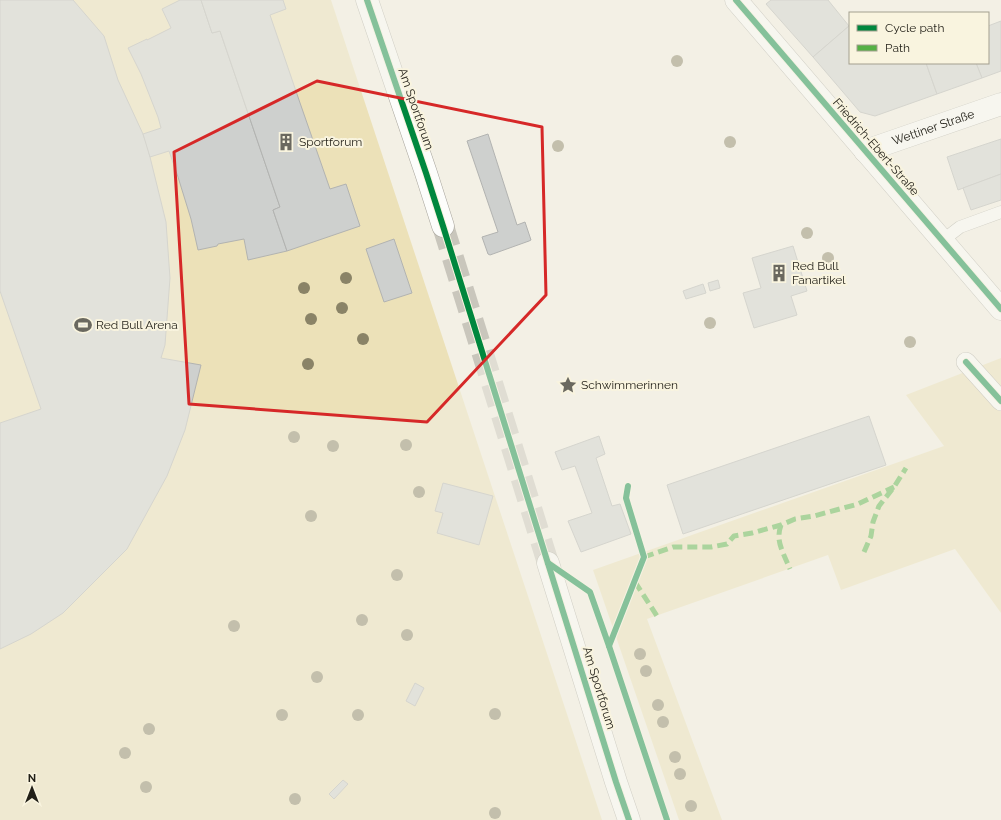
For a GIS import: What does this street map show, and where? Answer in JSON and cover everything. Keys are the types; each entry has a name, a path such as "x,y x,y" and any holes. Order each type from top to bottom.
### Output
{"street":[{"name":"Am Sportforum","path":"366,0 443,226"},
{"name":"Friedrich-Ebert-Straße","path":"736,0 1001,309"},
{"name":"Wettiner Straße","path":"865,151 1001,104"},
{"path":"966,362 1001,401"},
{"name":"Am Sportforum","path":"548,562 629,820"}],"lane":[{"path":"942,241 960,227 1001,212"}],"highlighted area":[{"path":"317,81 542,127 546,295 427,422 189,404 174,152"}],"shaded area":[{"path":"0,0 331,0 602,820 0,820"},
{"path":"1001,358 1001,613 955,549 841,590 828,555 647,619 722,820 679,820 593,570 944,446 906,395"}],"building":[{"name":"Red Bull Arena","path":"0,0 73,0 104,36 118,80 147,145 166,222 170,278 165,345 161,358 201,365 185,430 167,476 127,549 63,613 31,634 0,649 0,423 41,409 0,291"},
{"path":"180,0 201,0 212,33 220,31 280,207 273,210 287,251 248,260 244,239 198,250 191,219 169,151 150,157 143,134 161,128 141,74 128,48 171,28 162,9"},
{"name":"Sportforum","path":"201,0 283,0 286,9 270,15 330,189 346,184 360,226 287,251 273,210 280,207 220,31 212,33"},
{"path":"771,0 828,0 849,26 813,57 766,4"},
{"path":"1001,21 1001,71 982,78 976,64 989,64 989,26"},
{"path":"849,26 849,64 926,64 937,94 875,116 860,112 813,57"},
{"path":"926,64 976,64 982,78 937,94"},
{"path":"488,134 517,225 525,222 531,240 490,255 488,254 482,237 498,232 467,141"},
{"path":"1001,139 1001,174 958,190 947,157"},
{"path":"1001,174 1001,200 971,210 963,188"},
{"path":"394,239 412,293 384,302 366,249"},
{"name":"Red Bull Fanartikel","path":"793,246 807,291 791,296 797,315 754,328 743,293 761,288 752,258"},
{"path":"718,280 720,288 710,291 708,283"},
{"path":"703,284 706,293 686,299 683,291"},
{"path":"869,416 886,465 683,534 667,485"},
{"path":"599,436 605,454 596,458 612,506 620,504 631,534 581,552 568,521 592,513 575,466 562,470 555,452"},
{"path":"443,483 493,496 479,545 437,533 443,513 435,511"},
{"path":"415,683 424,688 415,706 406,701"},
{"path":"343,780 348,784 334,799 329,794"}],"tunnel":[{"path":"443,226 548,563"}],"marked path":[{"path":"864,552 871,536 873,522 879,506 894,487 906,468"},
{"path":"644,557 673,547 711,547 727,544 734,536 752,533 781,525 795,519 814,516 858,504 894,487"},
{"path":"781,525 779,539 790,569"},
{"path":"635,582 657,616"}],"cycle path":[{"path":"367,0 443,226 629,820"},
{"path":"736,0 1001,309"},
{"path":"966,362 1001,401"},
{"path":"609,646 644,557 626,498 628,486"},
{"path":"548,563 590,592 667,820"}],"place":[{"name":"Sportforum","path":"286,142"},
{"name":"Red Bull Fanartikel","path":"779,273"},
{"name":"Red Bull Arena","path":"83,325"},
{"name":"Schwimmerinnen","path":"568,385"}]}
